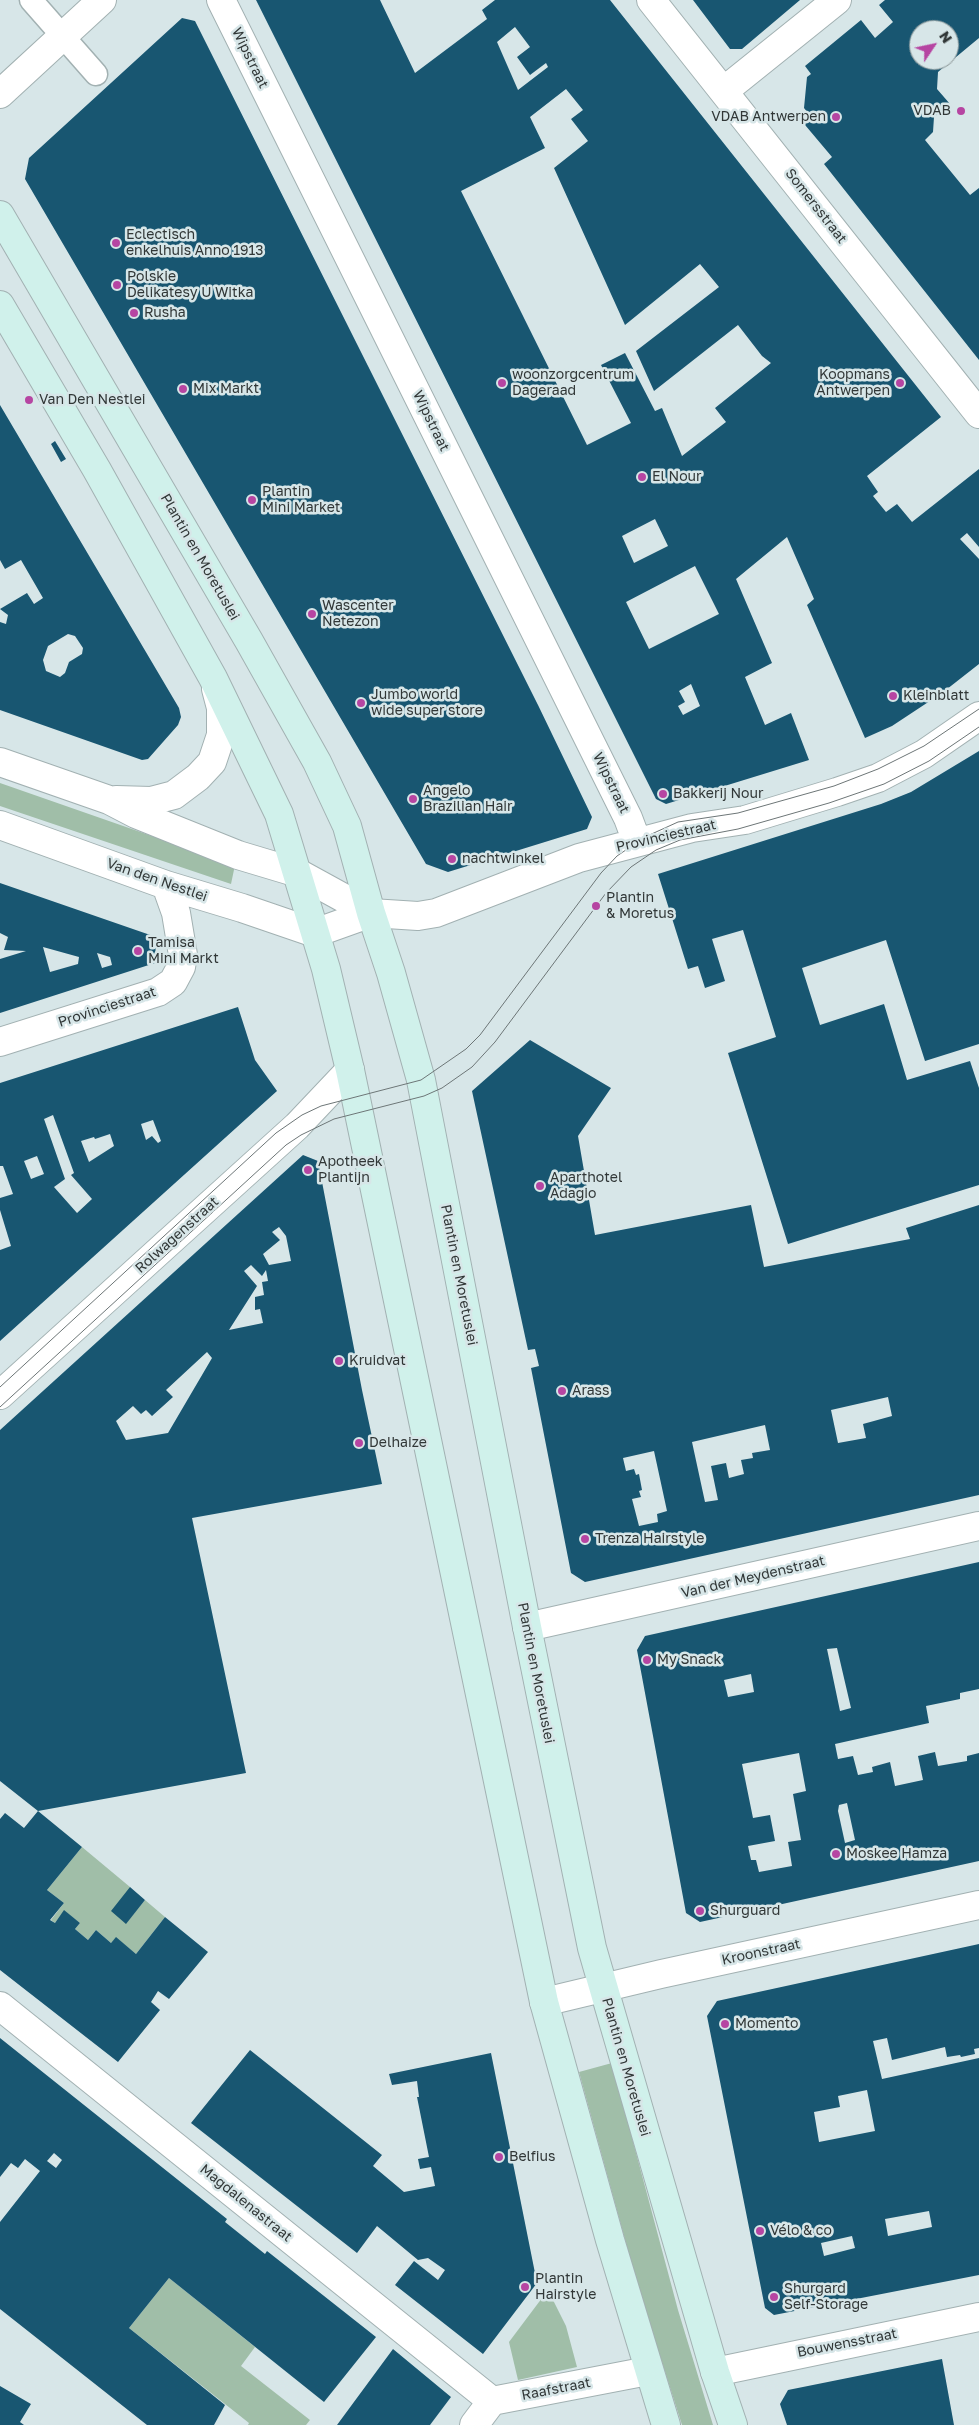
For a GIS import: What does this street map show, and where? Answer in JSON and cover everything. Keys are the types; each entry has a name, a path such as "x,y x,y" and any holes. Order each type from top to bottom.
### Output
{"main road":[{"name":"Plantin en Moretuslei","path":"0,215 249,641 316,762 347,826 421,1080 527,1627 592,1948 715,2372 733,2425"},
{"path":"0,304 97,470 213,678 279,814 298,872 350,1070 544,2002 648,2371 666,2425"}],"street":[{"path":"0,94 102,0"},
{"name":"Wipstraat","path":"221,0 620,800 637,842"},
{"name":"Somersstraat","path":"651,0 979,414"},
{"path":"724,90 837,0"},
{"path":"32,2 96,74"},
{"path":"109,800 151,801 174,795 198,777 212,762 221,735 221,708 213,678"},
{"name":"Provinciestraat","path":"371,913 418,916 436,913 580,858 692,828 744,820 878,778 924,754 979,716"},
{"path":"0,762 109,800 136,814 238,855 298,872 371,913"},
{"name":"Van den Nestlei","path":"0,825 166,885 315,933"},
{"name":"Provinciestraat","path":"0,1042 158,992 173,982 181,967 183,955 176,913 166,885"},
{"path":"315,933 371,913"},
{"name":"Rolwagenstraat","path":"0,1396 297,1126 350,1070"},
{"name":"Van der Meydenstraat","path":"527,1627 979,1526"},
{"name":"Kroonstraat","path":"544,2002 661,1974 979,1905"},
{"name":"Magdalenastraat","path":"0,2006 492,2401"},
{"name":"Bouwensstraat","path":"715,2372 979,2317"},
{"name":"Raafstraat","path":"492,2401 648,2371"},
{"path":"474,2425 492,2401"}],"green space":[{"path":"0,783 235,865 231,884 0,806"},
{"path":"82,1847 130,1887 126,1923 145,1900 165,1917 136,1954 116,1938 111,1943 96,1930 88,1940 75,1929 80,1923 64,1911 55,1923 51,1920 64,1903 47,1890"},
{"path":"612,2063 678,2310 713,2425 682,2425 638,2287 579,2072"},
{"path":"169,2278 255,2347 241,2366 310,2420 306,2425 248,2425 249,2423 129,2328"},
{"path":"548,2290 566,2326 577,2367 518,2380 509,2342"}],"building":[{"path":"256,0 380,0 415,73 487,19 482,10 495,0 610,0 941,417 867,476 878,492 873,496 886,512 897,504 912,522 979,469 979,547 967,533 960,539 979,559 979,664 942,693 892,726 865,738 807,605 814,599 787,537 736,579 772,663 745,677 765,725 791,713 809,760 666,804 656,799","holes":["515,27 530,47 517,57 530,75 546,63 548,67 518,90 497,42","566,89 583,110 571,119 588,141 554,168 625,325 700,264 719,287 636,351 654,391 738,325 762,356 771,363 715,408 726,422 682,456 662,408 655,411 625,353 601,365 631,423 587,445 461,191 545,148 530,117","655,519 668,546 634,563 622,536","695,566 719,614 649,649 626,602","691,684 700,706 683,715 678,706 685,702 679,691"]},
{"path":"693,0 800,0 742,49 730,49"},
{"path":"885,0 979,0 979,38 959,55 959,20 909,20 909,70 940,70 938,72 937,89 950,104 934,117 933,132 925,140 970,195 979,188 979,360 824,164 832,157 800,119 808,113 804,108 807,77 811,74 805,66 861,20 875,38 893,22 879,5"},
{"path":"182,18 195,21 538,705 592,817 587,829 448,872 426,864 25,179 29,158"},
{"path":"0,405 179,708 181,717 178,725 148,759 142,760 0,710 0,622 6,624 8,615 0,609 27,593 34,604 43,598 21,560 5,569 0,560","holes":["68,634 75,636 83,648 82,654 69,662 65,673 60,677 46,671 43,660 48,646"]},
{"path":"55,441 66,459 61,462 51,444"},
{"path":"979,751 979,1044 925,1061 886,940 802,968 820,1025 884,1004 907,1080 970,1061 979,1088 979,1185 788,1244 728,1053 776,1037 743,930 712,939 725,981 705,988 698,966 688,969 658,874 881,804 911,792"},
{"path":"0,883 156,937 155,963 0,1013 0,959 26,951 4,950 8,937 0,933","holes":["43,947 79,957 78,964 50,972","97,953 110,957 112,965 102,968"]},
{"path":"238,1007 255,1060 277,1091 0,1341 0,1250 11,1246 0,1210 0,1198 13,1194 3,1166 0,1166 0,1083","holes":["53,1115 74,1173 71,1175 92,1199 77,1213 54,1187 65,1179 44,1119","153,1120 161,1141 158,1143 152,1136 146,1140 141,1124","110,1134 114,1146 89,1162 81,1141 94,1137 95,1139","37,1156 44,1174 31,1179 24,1161"]},
{"path":"530,1040 611,1088 578,1136 595,1235 751,1205 764,1267 910,1239 906,1228 979,1205 979,1495 585,1582 571,1573 531,1368 539,1366 535,1349 528,1350 472,1091","holes":["888,1397 892,1416 863,1424 866,1438 838,1443 831,1410","765,1425 770,1450 752,1453 753,1458 741,1460 744,1474 729,1478 726,1463 711,1466 718,1500 705,1502 692,1442","654,1451 667,1511 657,1514 658,1522 639,1526 632,1499 641,1497 639,1491 642,1490 639,1474 636,1475 634,1469 626,1471 623,1458"]},
{"path":"303,1155 318,1161 382,1484 192,1518 246,1773 38,1811 0,1781 0,1430","holes":["279,1227 286,1236 291,1261 269,1265 263,1254 280,1240 272,1232","251,1265 262,1276 266,1270 268,1281 262,1282 264,1295 255,1297 255,1310 260,1309 263,1323 229,1330 257,1286 244,1271","207,1352 212,1358 168,1433 126,1440 116,1421 133,1406 141,1414 146,1410 152,1416 173,1397 166,1390"]},
{"path":"979,1562 979,1689 960,1693 960,1699 926,1706 929,1723 835,1744 838,1759 853,1756 858,1775 873,1772 872,1767 890,1762 895,1786 923,1780 918,1756 935,1752 938,1766 967,1761 967,1756 979,1753 979,1861 700,1922 686,1913 637,1650 645,1636","holes":["837,1648 851,1708 840,1711 827,1649","751,1674 754,1692 728,1697 724,1680","799,1753 806,1791 793,1794 801,1840 788,1842 792,1866 759,1872 756,1860 751,1860 748,1846 775,1841 770,1815 753,1818 742,1764","847,1803 855,1840 845,1843 838,1811 839,1805"]},
{"path":"38,1811 82,1847 47,1890 64,1903 50,1920 55,1923 64,1910 80,1923 75,1929 88,1940 96,1930 111,1943 116,1937 136,1954 165,1917 208,1952 169,1999 158,1991 151,2002 160,2010 118,2062 0,1970 0,1819 5,1813 24,1828"},
{"path":"130,1887 145,1900 126,1924 111,1911"},
{"path":"979,1944 979,2048 974,2049 975,2054 947,2057 945,2047 892,2060 887,2038 873,2041 882,2079 979,2058 979,2275 774,2315 765,2308 707,2016 717,2001","holes":["867,2090 875,2131 819,2142 814,2112 840,2107 838,2096","929,2211 932,2227 888,2236 885,2219","852,2236 855,2248 824,2256 821,2243"]},
{"path":"0,2038 227,2219 225,2222 265,2254 267,2251 376,2337 324,2402 169,2278 129,2328 225,2405 214,2425 147,2425 0,2309 0,2222 40,2171 25,2159 18,2168 11,2163 0,2177","holes":["54,2153 62,2160 56,2168 47,2161"]},
{"path":"250,2050 382,2155 373,2166 404,2192 435,2186 431,2167 420,2169 418,2159 429,2157 417,2097 419,2097 417,2081 392,2085 389,2074 491,2053 537,2283 483,2354 395,2285 414,2261 438,2280 445,2270 428,2258 418,2260 377,2226 357,2253 191,2123"},
{"path":"393,2349 451,2397 430,2425 337,2425"},
{"path":"942,2359 954,2425 787,2425 780,2404 788,2390"},
{"path":"0,2386 31,2404 20,2422 24,2425 0,2425"}],"tram line":[{"path":"0,1387 276,1133 302,1115 321,1106 421,1080 466,1049 480,1035 601,873 617,856 645,837 678,822 738,813 834,786 878,769 924,746 979,709"},
{"path":"0,1407 286,1145 301,1135 334,1119 424,1096 442,1088 472,1067 495,1042 606,893 631,867 656,850 680,840 738,829 829,803 884,784 929,761 979,727"}],"place":[{"name":"VDAB","path":"961,111"},
{"name":"VDAB Antwerpen","path":"836,117"},
{"name":"Eclectisch enkelhuis Anno 1913","path":"116,243"},
{"name":"Polskie Delikatesy U Witka","path":"117,285"},
{"name":"Rusha","path":"134,313"},
{"name":"woonzorgcentrum Dageraad","path":"502,383"},
{"name":"Koopmans Antwerpen","path":"900,383"},
{"name":"Mix Markt","path":"183,389"},
{"name":"Van Den Nestlei","path":"29,400"},
{"name":"El Nour","path":"642,477"},
{"name":"Plantin Mini Market","path":"252,500"},
{"name":"Wascenter Netezon","path":"312,614"},
{"name":"Kleinblatt","path":"893,696"},
{"name":"Jumbo world wide super store","path":"361,703"},
{"name":"Bakkerij Nour","path":"663,794"},
{"name":"Angelo Brazilian Hair","path":"413,799"},
{"name":"nachtwinkel","path":"452,859"},
{"name":"Plantin & Moretus","path":"596,906"},
{"name":"Tamisa Mini Markt","path":"138,951"},
{"name":"Apotheek Plantijn","path":"308,1170"},
{"name":"Aparthotel Adagio","path":"540,1186"},
{"name":"Kruidvat","path":"339,1361"},
{"name":"Arass","path":"562,1391"},
{"name":"Delhaize","path":"359,1443"},
{"name":"Trenza Hairstyle","path":"585,1539"},
{"name":"My Snack","path":"647,1660"},
{"name":"Moskee Hamza","path":"836,1854"},
{"name":"Shurguard","path":"700,1911"},
{"name":"Momento","path":"725,2024"},
{"name":"Belfius","path":"499,2157"},
{"name":"Vélo & co","path":"760,2231"},
{"name":"Plantin Hairstyle","path":"525,2287"},
{"name":"Shurgard Self-Storage","path":"774,2297"}]}
